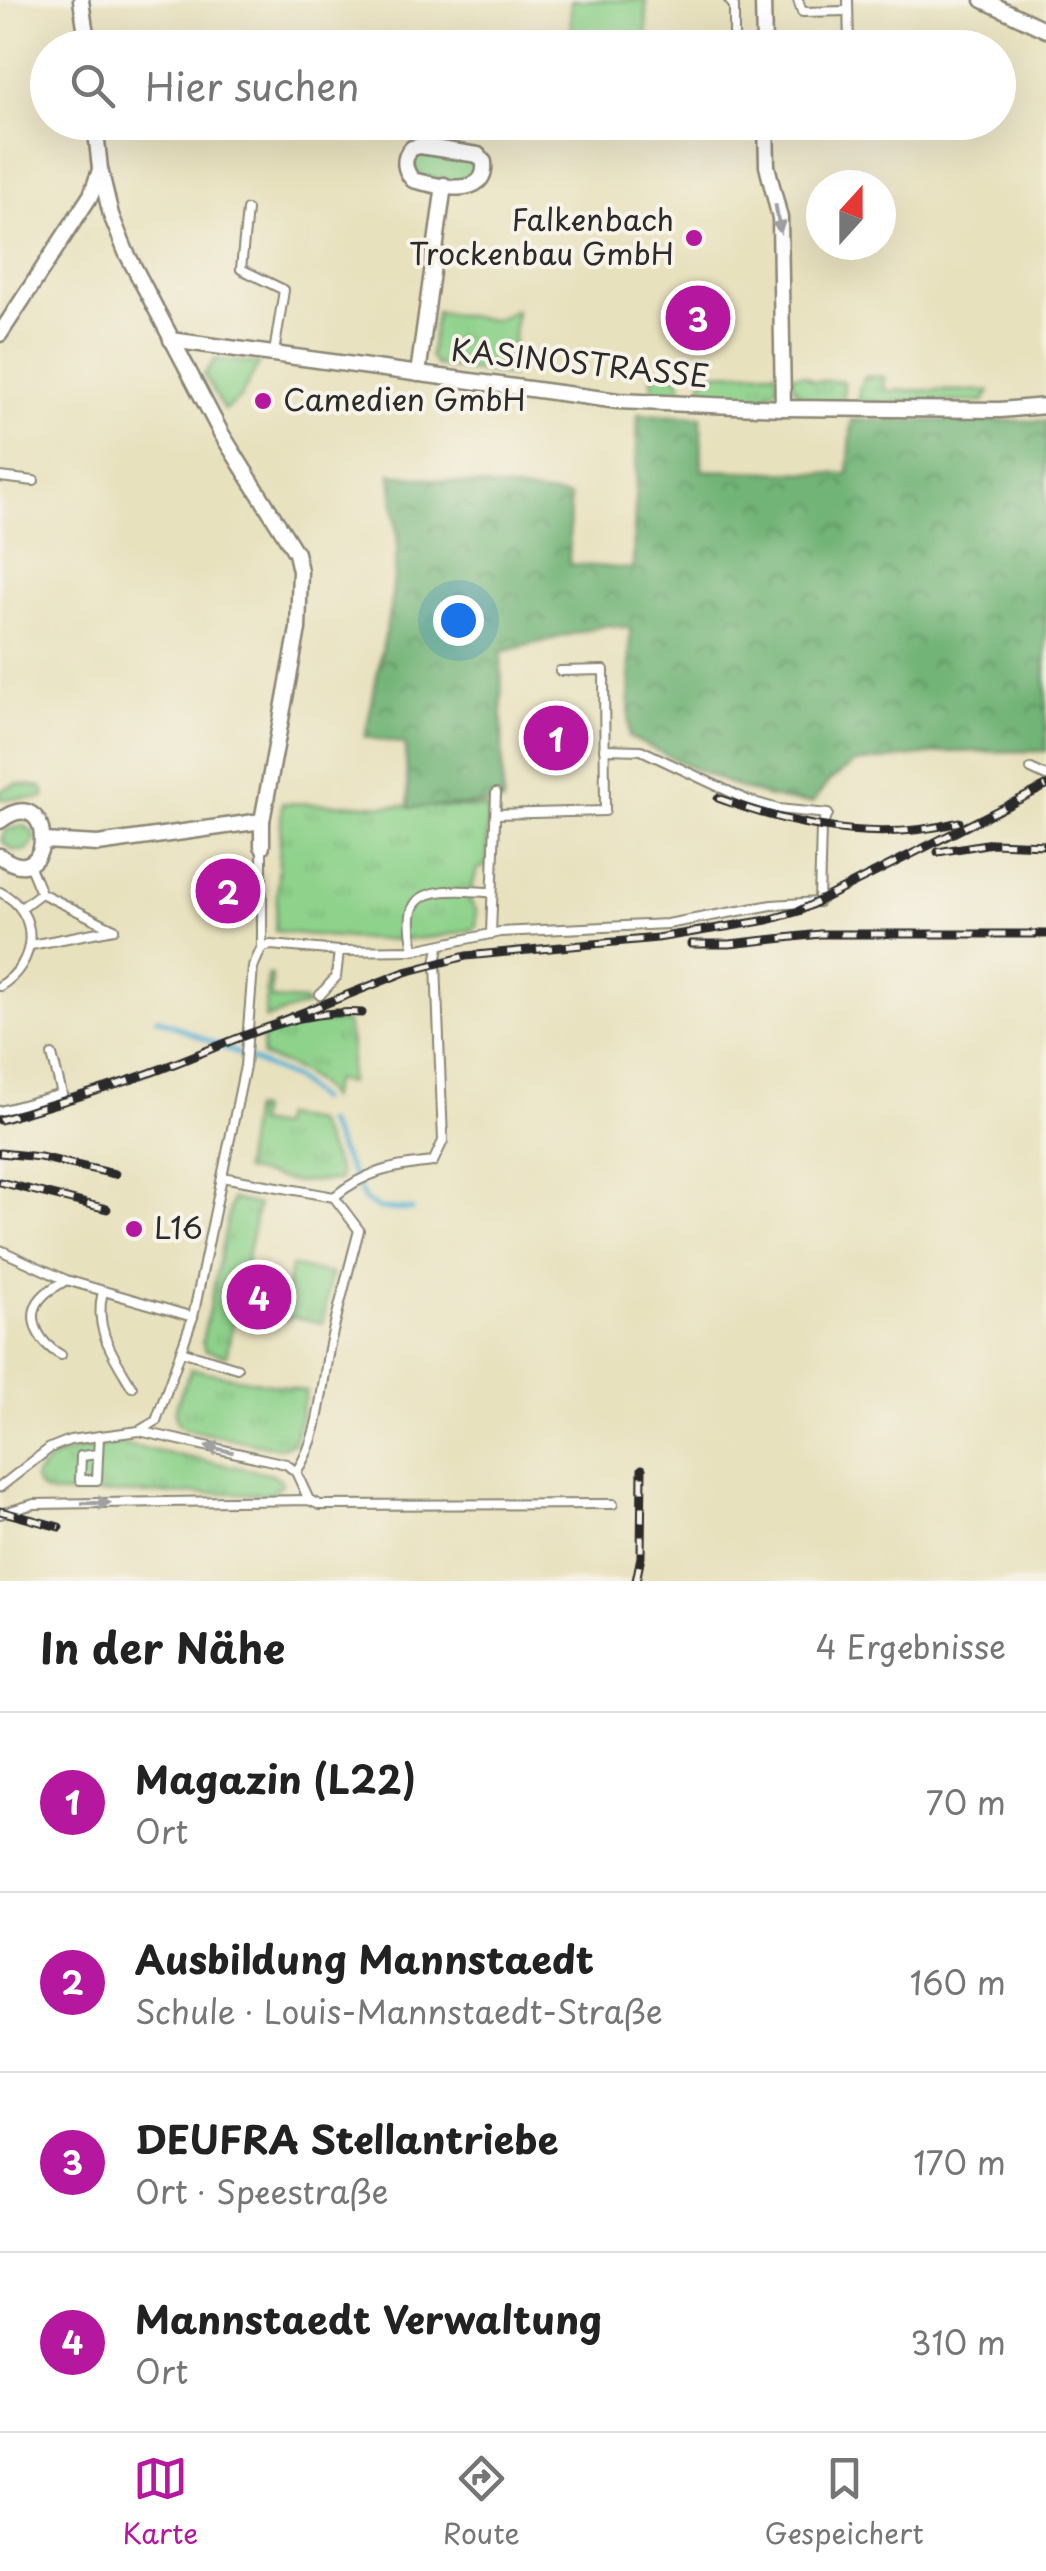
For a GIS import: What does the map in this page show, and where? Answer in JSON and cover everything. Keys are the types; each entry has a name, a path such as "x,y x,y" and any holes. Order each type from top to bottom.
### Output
{"street":[{"path":"81,0 85,30"},
{"path":"763,0 764,30"},
{"path":"984,0 1046,30"},
{"path":"97,140 110,215 126,252 222,433 290,540 300,570 298,630 262,821 262,846"},
{"path":"766,140 766,166 780,218 783,408"},
{"path":"412,148 471,152 484,162 483,176 475,186 444,185 413,180 406,158 412,148"},
{"path":"0,334 91,194 100,169"},
{"path":"418,374 444,185"},
{"name":"KASINOSTRASSE","path":"171,340 576,397 783,408 1000,410 1046,406"},
{"path":"0,820 11,814 27,814 40,823 44,840 40,854 28,862 12,864 0,856"},
{"path":"44,840 98,844 262,821"}],"lane":[{"path":"728,0 734,6 734,30"},
{"path":"798,0 802,12 848,11"},
{"path":"848,0 849,30"},
{"path":"247,210 241,269 284,290 274,354"},
{"path":"0,477 34,481"},
{"path":"496,814 605,811 604,670 560,672"},
{"path":"262,947 414,950 491,934 667,924 772,905 818,902 821,827 828,814 746,800 641,750 604,750"},
{"path":"1031,769 1046,776"},
{"path":"491,934 496,793"},
{"path":"139,1431 156,1421 193,1317 248,1048 252,967 262,947 262,846"},
{"path":"28,862 42,893 114,930 31,946"},
{"path":"0,892 20,908 29,923 31,946 18,975 0,986"},
{"path":"414,950 412,909 418,900 429,893 492,892"},
{"path":"20,908 42,893"},
{"path":"334,1197 368,1174 434,1162 439,1155 444,1141 438,947"},
{"path":"320,996 336,978 339,951"},
{"path":"0,1111 62,1094 52,1056"},
{"path":"222,1177 334,1197 359,1230 314,1432 306,1459 296,1472"},
{"path":"0,1250 66,1280 193,1317"},
{"path":"61,1355 37,1334 36,1308 42,1295 66,1280"},
{"path":"102,1291 98,1311 102,1335 132,1387"},
{"path":"181,1351 236,1368"},
{"path":"0,1487 50,1448 70,1440 139,1431 286,1464 296,1472 309,1500"},
{"path":"98,1454 99,1436"},
{"path":"0,1514 34,1504 309,1500 320,1505 612,1504"}],"green space":[{"path":"571,0 646,0 647,30 571,30"},
{"path":"426,151 464,157 479,171 468,183 423,177 414,171 414,156"},
{"path":"516,310 511,376 437,366 430,357 436,312 495,320"},
{"path":"215,359 259,364 240,398 224,410 204,375"},
{"path":"777,371 777,388 763,399 707,398 701,394 703,379 709,373"},
{"path":"652,372 675,373 681,382 681,396 653,396"},
{"path":"791,375 805,375 812,381 843,381 844,401 817,401 803,396 793,385"},
{"path":"864,377 884,377 885,390 990,391 979,402 859,401"},
{"path":"638,414 701,417 702,470 848,474 852,420 1046,421 1046,751 946,752 855,763 829,781 813,803 764,795 718,779 629,737 630,628 607,625 501,652 503,803 409,808 405,744 365,737 391,604 398,544 391,474 570,497 569,564 633,569"},
{"path":"17,784 42,787 45,795 0,799 1,790"},
{"path":"282,803 488,808 487,866 477,869 469,900 477,911 476,928 402,940 275,931"},
{"path":"24,826 35,839 27,851 13,850 1,840 5,830"},
{"path":"268,975 272,975 271,999 304,1001 307,1005 265,1019"},
{"path":"320,1018 321,1022 346,1022 351,1043 349,1083 334,1080 329,1098 308,1077 262,1056 263,1036 273,1029"},
{"path":"252,1109 259,1110 256,1123 279,1127 282,1116 315,1122 340,1174 339,1180 296,1182 243,1170"},
{"path":"232,1199 258,1205 226,1356 205,1350 202,1342"},
{"path":"291,1266 331,1274 323,1323 293,1317 279,1322"},
{"path":"191,1369 306,1391 294,1443 278,1448 184,1429 178,1424 176,1409"},
{"path":"120,1444 272,1474 282,1485 271,1493 53,1494 37,1485 35,1479 41,1469 60,1456"}],"waterway":[{"path":"157,1018 295,1079 318,1100"},
{"path":"326,1123 365,1200 379,1209 412,1210"}],"railway":[{"path":"279,1022 405,972 466,956 657,938 768,920 799,911 1046,786"},
{"path":"718,798 776,817 837,829 898,831 959,822"},
{"path":"938,852 992,843 1046,845"},
{"path":"691,944 730,944 820,934 1046,934"},
{"path":"0,1120 136,1078 282,1023 335,1013 362,1013"},
{"path":"0,1153 40,1157 115,1174"},
{"path":"0,1182 107,1209"},
{"path":"636,1581 641,1557 642,1469"},
{"path":"0,1511 59,1527"}],"place":[{"name":"Falkenbach Trockenbau GmbH","path":"694,238"},
{"name":"DEUFRA Stellantriebe","path":"698,318"},
{"name":"Camedien GmbH","path":"263,401"},
{"name":"Magazin (L22)","path":"556,738"},
{"name":"Ausbildung Mannstaedt","path":"228,891"},
{"name":"L16","path":"134,1229"},
{"name":"Mannstaedt Verwaltung","path":"259,1297"}]}
